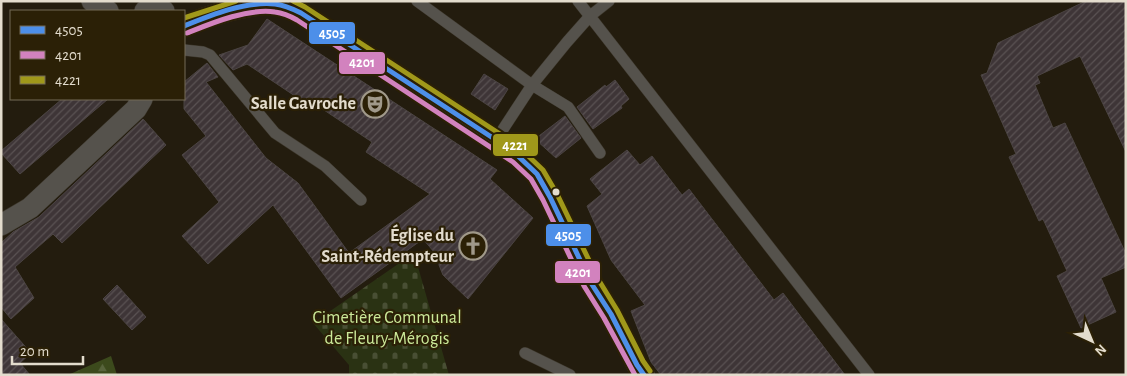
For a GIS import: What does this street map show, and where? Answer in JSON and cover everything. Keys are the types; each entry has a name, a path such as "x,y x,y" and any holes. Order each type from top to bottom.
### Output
{"street":[{"path":"92,1 106,10"},
{"path":"185,26 199,20 257,6 273,4 288,7 301,13 518,156 537,174 591,283 644,375"},
{"path":"1,225 30,208 136,110 141,100"}],"lane":[{"path":"418,1 532,85 568,107 600,153"},
{"path":"578,1 869,375"},
{"path":"496,140 532,85 590,16 609,1"},
{"path":"185,50 203,52 210,56 275,133 325,166 360,200"},
{"path":"526,353 570,375"}],"green space":[{"name":"Cimetière Communal de Fleury-Mérogis","path":"414,253 449,375 349,375 349,365 313,323"},
{"path":"111,356 117,375 68,375"}],"building":[{"path":"1086,1 1126,1 1126,152 1080,56 1037,76 1040,83 1035,85 1053,128 1065,123 1126,254 1126,267 1101,278 1116,312 1081,328 1057,276 1067,271 1043,219 1039,221 1009,157 1016,154 981,75 987,73 998,43"},
{"path":"267,19 497,170 490,179 533,218 468,299 443,275 439,265 440,259 423,239 341,298 273,205 208,264 182,236 219,202 182,155 206,136 184,109 184,100 185,81 207,63 218,77 206,82 266,158 298,183 349,253 430,194 366,152 372,142 318,106 313,108 247,64 233,70 219,55 248,45"},
{"path":"484,74 508,89 495,110 471,94"},
{"path":"615,80 629,99 621,106 622,108 593,129 577,107 605,85 606,87"},
{"path":"61,100 107,100 20,174 1,151"},
{"path":"565,116 581,138 556,158 535,139"},
{"path":"143,119 166,145 62,243 53,234 15,267 34,298 11,319 1,307 1,243 13,232 39,217"},
{"path":"627,150 640,165 652,156 682,195 689,189 774,300 783,293 845,375 661,375 651,362 631,311 645,305 611,260 587,206 602,194 590,179"},
{"path":"117,285 146,317 132,330 103,299"},
{"path":"1,319 31,353 20,363 30,375 1,375"}],"transit line":[{"name":"4221","path":"185,18 236,1"},
{"name":"4221","path":"293,1 500,134 523,151 543,170 557,194 598,279 650,371"},
{"name":"4505","path":"185,26 240,7 264,4 288,7 301,13 518,156 537,174 591,283 611,314 644,375"},
{"name":"4201","path":"187,33 242,14 264,11 278,12 286,15 297,20 513,162 531,179 584,286 635,375"}],"place":[{"name":"Salle Gavroche","path":"375,104"},
{"name":"Église du Saint-Rédempteur","path":"473,246"}]}
